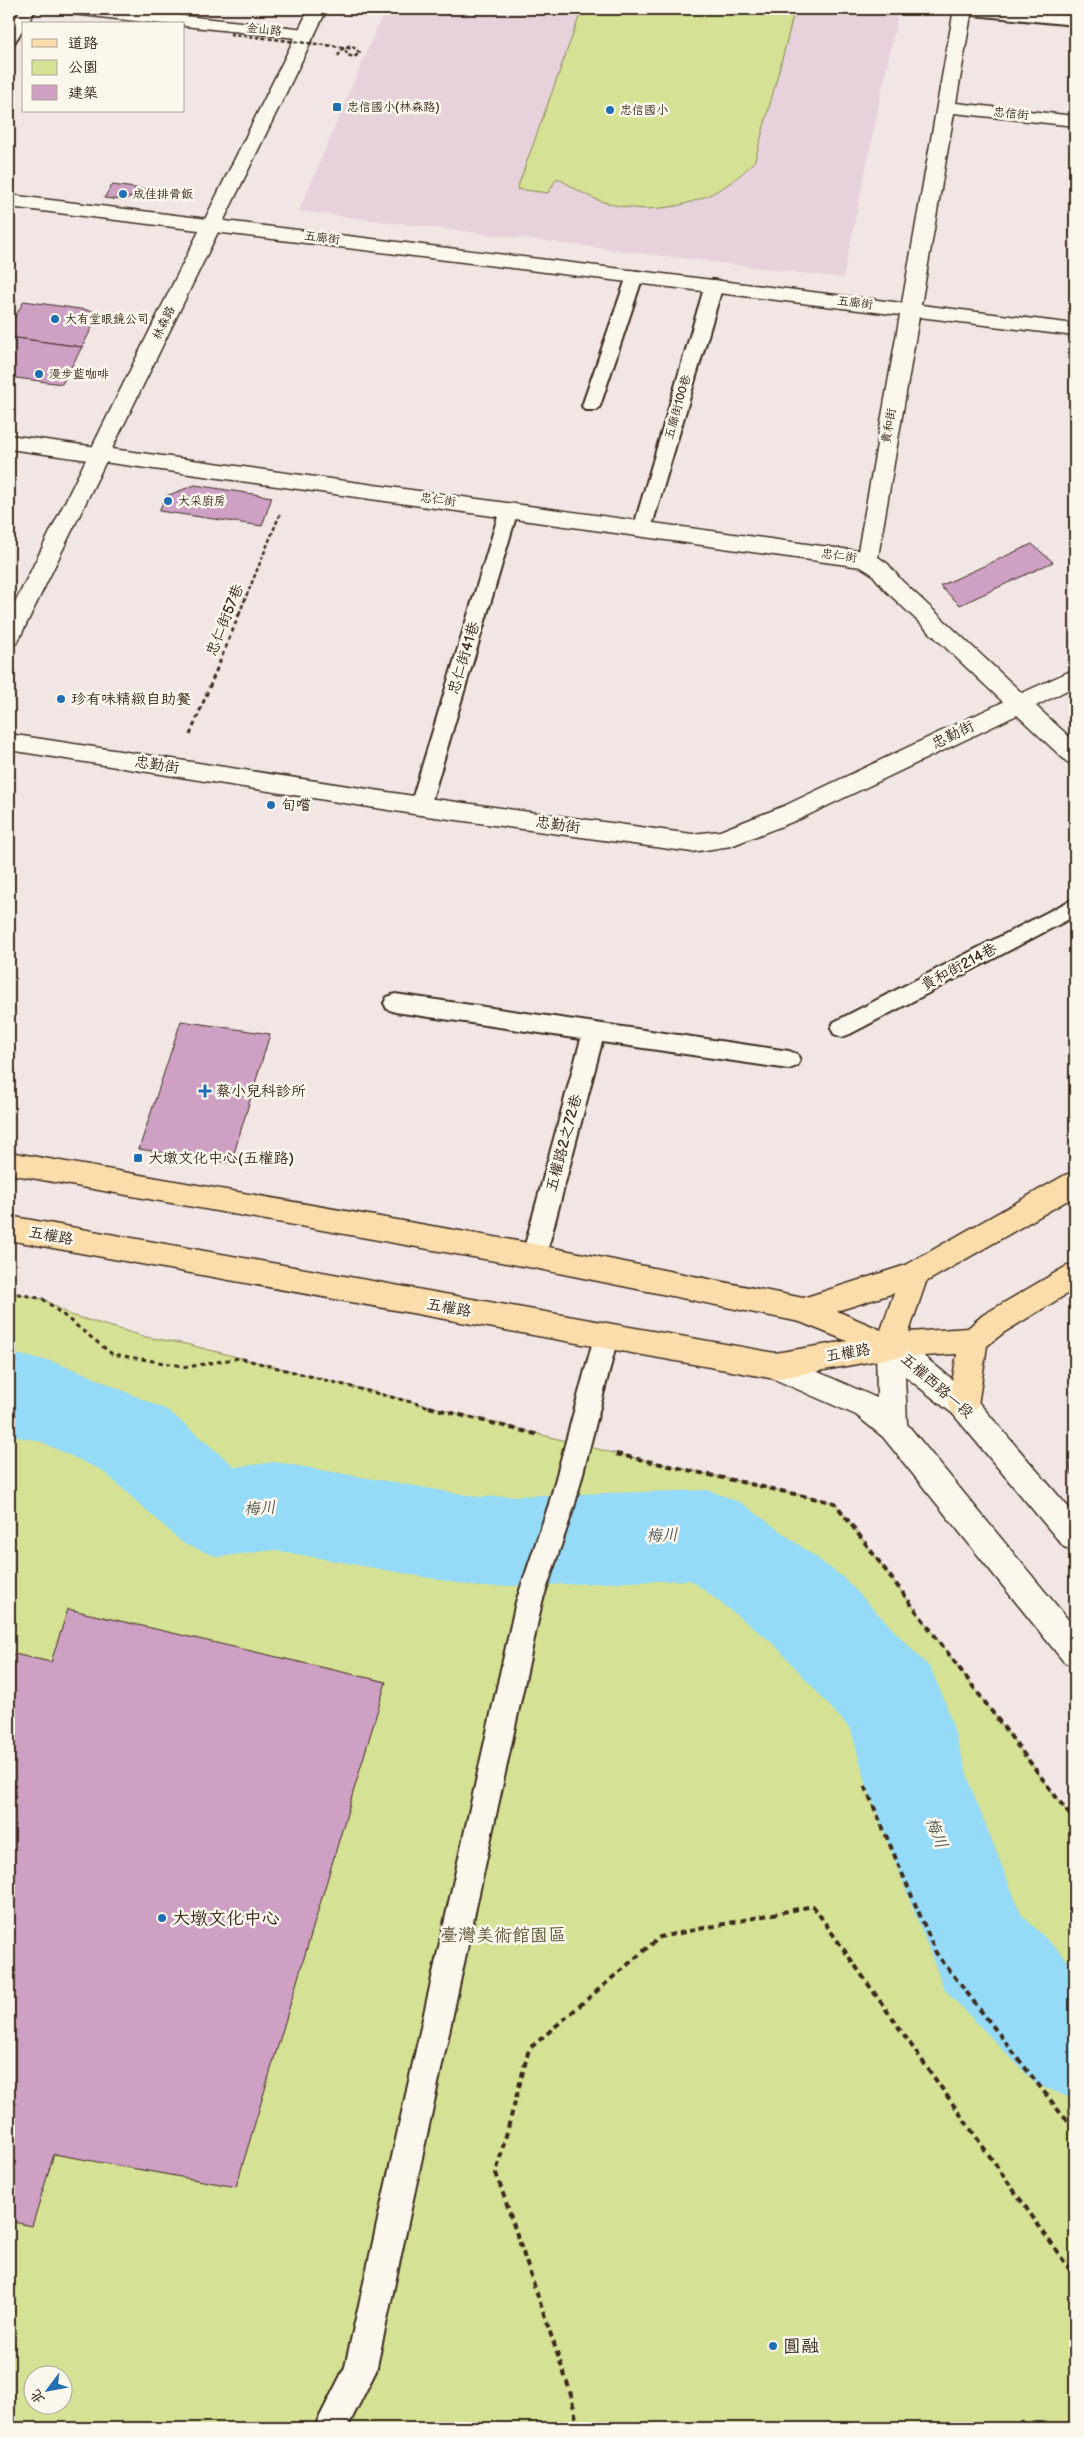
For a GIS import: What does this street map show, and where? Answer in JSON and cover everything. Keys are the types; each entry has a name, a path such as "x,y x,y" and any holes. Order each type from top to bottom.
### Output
{"main road":[{"name":"五權路","path":"9,1163 534,1256 803,1310 890,1346"},
{"name":"五權路","path":"803,1310 914,1274 1075,1183"},
{"name":"五權路","path":"9,1228 774,1366 890,1346 974,1340"},
{"name":"五權路","path":"890,1346 914,1274"},
{"path":"963,1405 974,1340 992,1324 1075,1275"}],"street":[{"name":"金山路","path":"73,9 306,34"},
{"name":"林森路","path":"9,636 318,9"},
{"name":"貴和街","path":"867,560 909,309 963,9"},
{"name":"忠信街","path":"946,107 1075,121"},
{"name":"五廊街","path":"9,201 1075,330"},
{"name":"忠仁街","path":"9,442 867,560"},
{"path":"867,560 880,569 893,585 1075,756"},
{"name":"忠勤街","path":"9,742 420,806 692,843 722,840 793,812 1075,677"},
{"name":"五權西路一段","path":"890,1346 963,1405 1075,1537"},
{"name":"五權西路一段","path":"890,1346 893,1428"},
{"path":"774,1366 866,1406 893,1428 1075,1652"}],"lane":[{"path":"9,40 28,9"},
{"path":"963,9 1075,21"},
{"path":"591,406 635,276"},
{"name":"五廊街100巷","path":"642,529 714,285"},
{"name":"忠仁街41巷","path":"420,806 509,510"},
{"name":"貴和街214巷","path":"842,1028 1075,906"},
{"path":"395,1003 790,1060"},
{"name":"五權路2之72巷","path":"534,1256 594,1031"},
{"path":"330,2428 360,2371 529,1602 562,1504 606,1337"}],"path":[{"path":"230,34 350,48 346,51 347,55 354,57 360,53 351,45 342,49 338,56"},
{"name":"忠仁街57巷","path":"176,768 294,480"},
{"path":"865,1786 936,1953 1056,2107 1075,2128"},
{"path":"578,2428 570,2392 496,2173 529,2049 660,1937 813,1906 1075,2277"}],"shaded area":[{"name":"忠信國小","path":"385,9 899,9 843,278 299,211"}],"green space":[{"path":"582,9 792,9 793,16 755,160 740,175 722,188 703,198 661,208 640,209 598,200 557,178 548,193 517,189"},
{"name":"臺灣美術館園區","path":"9,1292 43,1299 71,1315 146,1337 186,1344 609,1452 835,1503 1075,1822 1075,2428 9,2428"}],"building":[{"path":"502,9 542,9 541,14"},
{"name":"成佳排骨飯","path":"112,185 151,190 122,200 104,198"},
{"name":"大有堂眼鏡公司","path":"24,301 100,312 82,347 9,337 9,327"},
{"path":"9,337 82,347 62,384 9,377"},
{"path":"195,485 272,497 262,526 159,511 166,496"},
{"path":"1032,544 1053,562 960,605 940,586"},
{"name":"蔡小兒科診所","path":"181,1021 270,1034 231,1163 139,1149"},
{"path":"1075,1421 1075,1478 1070,1472"},
{"name":"大墩文化中心","path":"68,1609 386,1682 236,2187 54,2154 32,2226 9,2221 9,1653 51,1662"}],"waterway":[{"name":"梅川","path":"9,1394 51,1402 136,1441 218,1513 275,1506 479,1542 708,1535 809,1611 895,1704 920,1790 982,1951 1075,2045"}],"place":[{"name":"忠信國小(林森路)","path":"337,107"},
{"name":"忠信國小","path":"610,110"},
{"name":"成佳排骨飯","path":"123,194"},
{"name":"大有堂眼鏡公司","path":"55,319"},
{"name":"漫步藍咖啡","path":"39,374"},
{"name":"大采廚房","path":"168,501"},
{"name":"珍有味精緻自助餐","path":"61,699"},
{"name":"旬嚐","path":"271,805"},
{"name":"蔡小兒科診所","path":"205,1091"},
{"name":"大墩文化中心(五權路)","path":"138,1158"},
{"name":"大墩文化中心","path":"162,1918"},
{"name":"圓融","path":"773,2346"}]}
